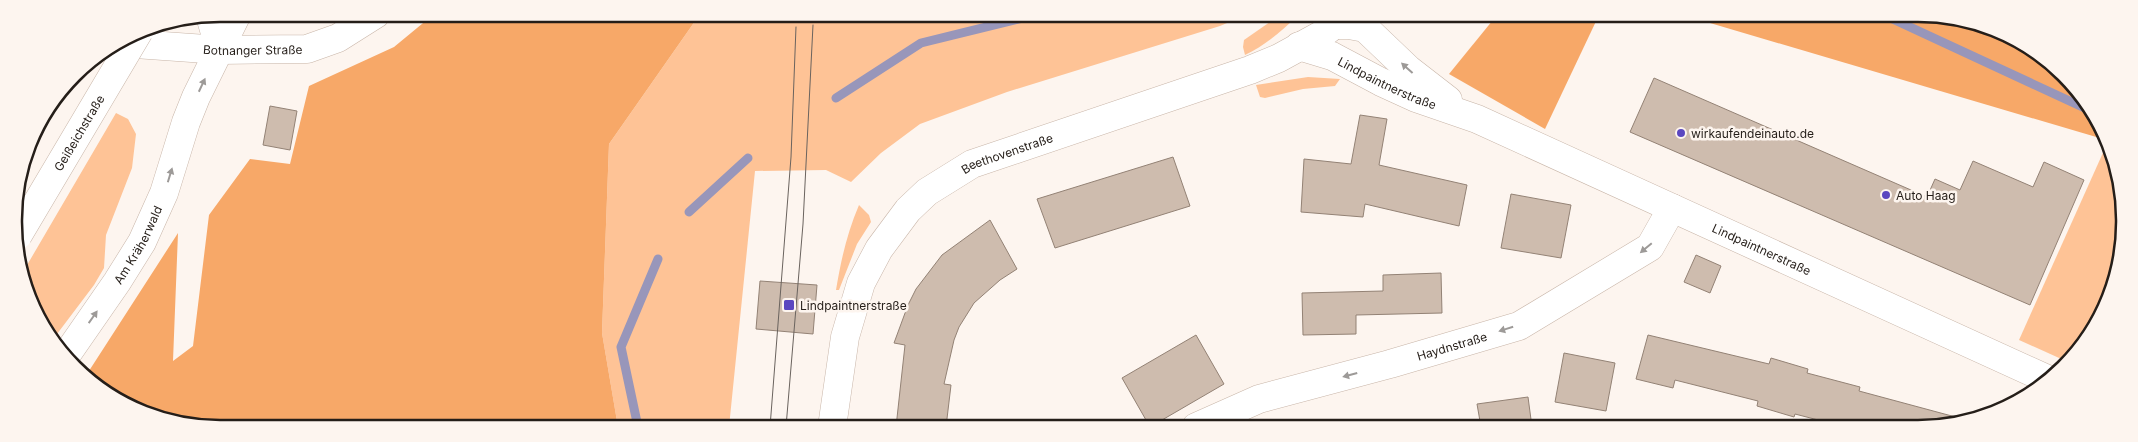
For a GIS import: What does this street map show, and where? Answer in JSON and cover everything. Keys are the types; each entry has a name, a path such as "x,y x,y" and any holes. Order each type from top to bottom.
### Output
{"main road":[{"path":"220,50 233,22"},
{"name":"Botnanger Straße","path":"149,36 188,48 220,50 307,49 338,38 363,22"},
{"name":"Beethovenstraße","path":"833,420 844,337 861,283 879,248 908,210 927,192 972,164 1250,70 1279,58 1345,22"},
{"name":"Lindpaintnerstraße","path":"1351,22 1434,92 1477,119"},
{"path":"212,23 220,50"},
{"path":"188,48 196,24"},
{"name":"Geißeichstraße","path":"23,228 142,39"},
{"name":"Lindpaintnerstraße","path":"1298,46 1332,56 1407,94 1477,119 2040,377"},
{"name":"Am Kräherwald","path":"70,349 117,282 142,242 164,193 186,122 206,76 220,50"},
{"name":"Haydnstraße","path":"1212,420 1259,399 1390,364 1519,326 1650,247 1672,208"}],"shaded area":[{"path":"424,22 694,22 609,144 602,333 617,420 221,420 195,418 170,413 133,399 111,386 90,370 178,233 173,361 193,346 209,215 250,159 290,164 309,86 394,47"},
{"path":"694,22 1229,22 1007,92 920,124 881,153 851,182 826,170 755,171 730,420 617,420 602,333 609,144"},
{"path":"1270,22 1291,22 1260,47 1245,55 1244,40"},
{"path":"1491,22 1596,22 1545,129 1449,74"},
{"path":"1707,22 1917,22 1943,24 1968,29 2005,43 2027,56 2048,72 2074,100 2097,137"},
{"path":"1308,77 1340,79 1335,86 1303,89 1265,98 1260,97 1256,85"},
{"path":"116,113 128,119 136,134 132,168 106,235 104,268 94,285 58,333 43,309 27,265"},
{"path":"2103,152 2112,182 2116,221 2112,260 2105,285 2095,309 2082,331 2060,358 2019,340"},
{"path":"859,205 869,215 871,222 857,244 839,290 836,290 845,247"}],"building":[{"path":"1654,78 1927,197 1935,179 1960,190 1973,161 2033,187 2044,162 2084,180 2030,305 1630,132"},
{"path":"270,106 297,111 290,150 263,145"},
{"path":"1360,115 1387,119 1379,165 1467,185 1459,226 1365,204 1363,217 1301,212 1304,159 1351,164"},
{"path":"1173,157 1190,206 1055,248 1037,199"},
{"path":"1511,194 1571,205 1561,258 1501,248"},
{"path":"990,220 1017,269 1000,280 974,303 959,327 954,340 944,384 951,385 947,420 897,420 905,345 894,343 916,289 942,255"},
{"path":"1696,255 1721,266 1710,293 1684,282"},
{"path":"1441,273 1442,313 1356,315 1356,334 1303,335 1302,293 1383,291 1383,275"},
{"path":"760,281 817,285 813,334 756,329"},
{"path":"1196,335 1224,384 1162,420 1146,420 1122,378"},
{"path":"1648,335 1769,364 1771,358 1808,369 1807,373 1860,387 1859,391 1953,416 1917,420 1818,420 1795,414 1794,417 1757,406 1758,401 1675,380 1673,388 1636,379"},
{"path":"1564,353 1615,363 1606,411 1555,402"},
{"path":"1528,397 1531,420 1480,420 1477,404"}],"waterway":[{"path":"836,98 921,43 1006,22"},
{"path":"1899,22 2077,105"},
{"path":"689,212 748,158"},
{"path":"637,420 621,347 658,259"}],"tram line":[{"path":"787,420 803,224 813,25"},
{"path":"771,420 791,157 796,27"}],"place":[{"name":"wirkaufendeinauto.de","path":"1681,133"},
{"name":"Auto Haag","path":"1886,195"},
{"name":"Lindpaintnerstraße","path":"789,305"}]}
